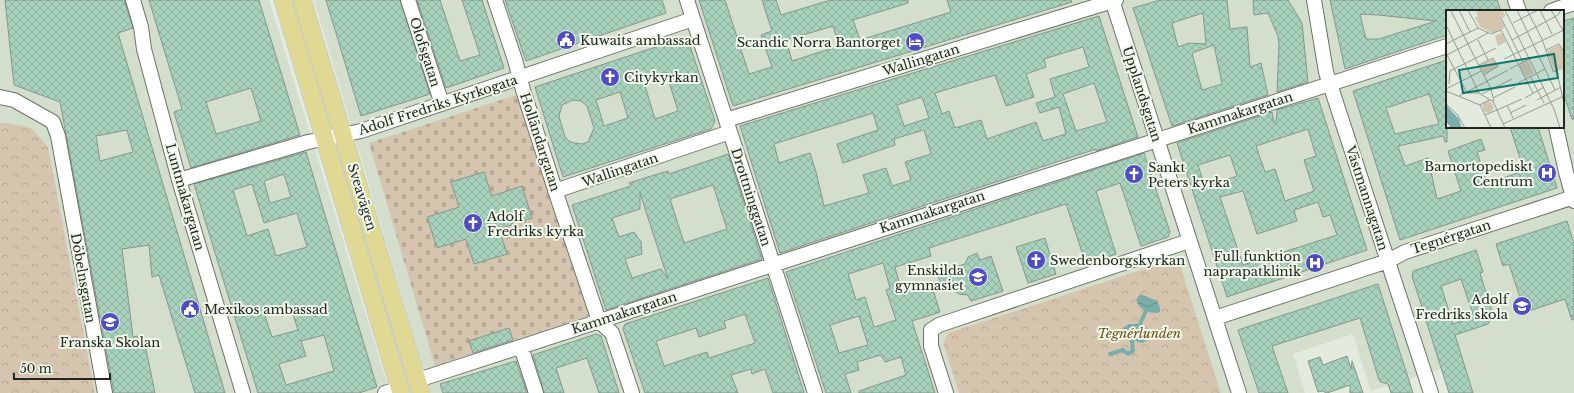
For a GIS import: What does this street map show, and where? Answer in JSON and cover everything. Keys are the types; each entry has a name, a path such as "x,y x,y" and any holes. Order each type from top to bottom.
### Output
{"main road":[{"name":"Sveavägen","path":"283,0 325,138 395,391"},
{"name":"Sveavägen","path":"302,0 419,386"}],"street":[{"name":"Luntmakargatan","path":"133,0 141,27 144,49 179,180 243,393"},
{"name":"Olofsgatan","path":"408,0 442,104"},
{"name":"Holländargatan","path":"495,0 599,321 612,333 632,393"},
{"name":"Drottninggatan","path":"687,0 815,393"},
{"name":"Wallingatan","path":"556,191 706,140 748,113 1113,0"},
{"name":"Upplandsgatan","path":"1113,0 1189,241 1239,393"},
{"name":"Västmannagatan","path":"1314,0 1326,72 1431,393"},
{"path":"1554,10 1574,3"},
{"name":"Adolf Fredriks Kyrkogata","path":"179,180 308,142 343,136 361,131 693,19"},
{"name":"Kammakargatan","path":"419,386 521,347 773,263 1446,46"},
{"name":"Döbelnsgatan","path":"0,97 14,100 53,122 58,136 104,393"},
{"path":"0,102 19,113 30,116 42,116"},
{"path":"1556,128 1574,167"},
{"path":"1556,128 1574,198"},
{"name":"Tegnérgatan","path":"1215,318 1388,261 1405,252 1574,198"},
{"path":"946,393 930,346 931,330 939,325 1189,241"},
{"path":"521,347 536,393"}],"shaded area":[{"path":"0,0 269,0 390,393 95,393 82,329 7,123 0,123"},
{"path":"314,0 1574,0 1574,393 1449,393 1441,369 1371,391 1353,334 1293,354 1305,393 1221,393 1180,265 1171,260 948,333 943,343 959,393 431,393"}],"green space":[{"path":"516,95 589,316 513,340 509,328 469,341 473,353 435,366 369,143"},
{"path":"0,123 32,128 48,147 95,393 0,393"},
{"name":"Tegnérlunden","path":"1171,260 1180,265 1221,393 959,393 943,343 948,333"},
{"path":"1203,381 1207,393 1197,393 1194,383"}],"water":[{"path":"1140,294 1157,301 1160,312 1149,312 1140,307 1136,300"},
{"path":"1129,324 1140,324 1149,333 1148,339 1143,343 1130,338 1123,328"}],"building":[{"path":"5,0 124,0 133,28 118,33 225,393 195,393 159,275 152,277 149,245 122,249 133,337 143,335 155,393 114,393 60,102 14,85","holes":["127,130 133,152 100,161 96,136"]},
{"path":"149,0 259,0 300,135 191,168 174,112 182,109","holes":["251,88 261,121 216,134 206,102"]},
{"path":"326,0 400,0 430,94 361,116"},
{"path":"417,0 440,0 460,61 480,55 462,0 482,0 504,68 446,88"},
{"path":"505,0 662,0 666,13 526,61"},
{"path":"699,0 725,0 749,74 772,67 761,35 772,31 762,0 776,0 781,15 831,0 908,0 908,3 853,20 860,40 951,12 947,0 1071,0 1072,2 733,106","holes":["833,26 839,46 792,61 786,40"]},
{"path":"1160,0 1227,0 1230,29 1247,27 1250,67 1261,63 1268,95 1172,126 1133,8","holes":["1203,13 1206,44 1189,43 1178,47 1172,23","1214,45 1222,84 1202,90 1192,53"]},
{"path":"1253,0 1288,0 1302,23 1308,82 1277,92 1278,36 1268,13 1254,15"},
{"path":"1330,0 1497,0 1501,10 1446,10 1446,35 1345,69","holes":["1360,14 1436,21 1379,39 1366,39"]},
{"path":"1099,16 1138,137 1096,151 1096,149 780,253 740,126","holes":["1083,47 1089,67 1050,79 1055,97 1036,103 1040,113 1059,107 1066,134 1043,141 1036,122 987,139 981,120 955,128 949,111 942,114 935,93 995,75 1006,106 1034,97 1026,74 1046,67 1044,59","1094,83 1107,122 1076,131 1063,94","922,97 929,118 904,126 897,105","873,113 878,130 837,144 843,163 895,145 894,139 924,130 931,154 905,162 911,180 892,186 886,168 863,175 869,193 824,206 810,153 779,163 774,144"]},
{"path":"1574,18 1574,119 1572,119 1564,95 1564,21"},
{"path":"683,38 688,40 715,121 711,129 563,177 535,87","holes":["666,72 678,111 655,119 643,79","620,92 628,118 604,126 596,100","573,100 581,101 587,106 594,128 588,142 582,144 574,143 565,137 559,116 562,105"]},
{"path":"1446,60 1447,142 1445,142 1443,136 1398,146 1405,166 1428,158 1437,199 1461,191 1448,151 1481,139 1485,150 1477,152 1487,183 1524,171 1510,128 1538,128 1557,188 1400,240 1353,91","holes":["1429,94 1439,124 1395,134 1386,108"]},
{"path":"1318,98 1367,250 1227,297 1177,143 1272,112 1274,123 1276,122 1277,110","holes":["1308,129 1316,156 1304,160 1314,191 1285,201 1275,169 1265,172 1256,146","1230,155 1237,176 1205,187 1198,165","1243,191 1257,234 1297,221 1294,210 1318,202 1323,217 1330,215 1337,235 1243,265 1220,197"]},
{"path":"306,152 377,387 359,393 258,393 194,184","holes":["284,174 291,197 270,203 264,181","252,184 264,223 297,213 307,247 276,256 268,229 247,236 233,190","291,308 298,330 272,337 265,316","324,335 334,371 286,385 279,364 306,356 301,341"]},
{"path":"1144,153 1170,232 1168,237 1141,246 1120,183 1096,191 1116,254 1086,264 1066,204 929,248 931,256 895,267 902,293 931,284 940,312 912,321 935,393 859,393 859,391 906,375 901,357 885,362 881,355 857,362 859,370 845,374 851,393 826,393 786,272","holes":["883,263 890,288 886,290 896,320 874,327 865,297 856,300 848,274","859,316 868,345 839,353 830,325"]},
{"path":"728,154 762,259 606,310 572,205 631,186 629,183 668,171 669,174","holes":["713,185 727,229 684,243 670,199","640,193 650,224 668,279 661,269 632,278 625,259 642,254 641,242 634,232 619,237 612,218 640,209"]},
{"name":"Adolf Fredriks kyrka","path":"484,172 492,196 522,186 532,218 499,229 507,254 474,264 466,239 437,248 427,217 459,207 451,182"},
{"path":"1567,221 1574,244 1574,319 1572,320 1565,299 1529,311 1523,307 1509,264 1503,266 1496,244"},
{"name":"Swedenborgskyrkan","path":"1045,238 1056,274 1028,283 1016,247"},
{"path":"1476,250 1483,272 1480,273 1493,315 1488,324 1455,335 1473,393 1449,393 1412,276 1413,271","holes":["1461,279 1474,317 1453,324 1441,286"]},
{"name":"Enskilda gymnasiet","path":"977,253 980,260 991,256 1003,291 971,301 968,295 959,294 956,292 952,281 941,284 937,273 965,264 968,257"},
{"path":"768,278 804,393 773,393 765,369 752,374 751,369 731,375 738,393 645,393 623,329 625,324","holes":["745,314 755,343 709,358 707,352 664,366 656,341 696,328 699,337 726,328 724,321"]},
{"path":"1378,284 1413,393 1391,393 1388,384 1379,380 1360,318 1272,346 1288,393 1259,393 1238,330"},
{"path":"509,328 513,340 473,353 469,341"},
{"path":"596,334 601,336 619,393 599,393 587,358 556,368 564,393 544,393 533,355"},
{"path":"1347,356 1351,369 1352,361 1363,393 1350,393 1350,385 1327,393 1322,391 1318,392 1308,361 1320,357 1323,365"},
{"path":"516,361 527,393 443,393 440,384"}],"waterway":[{"path":"1140,324 1146,311"},
{"path":"1110,354 1123,350 1128,354 1133,351 1132,341"}],"place":[{"name":"Kuwaits ambassad","path":"566,40"},
{"name":"Scandic Norra Bantorget","path":"915,42"},
{"name":"Citykyrkan","path":"610,77"},
{"name":"Barnortopediskt Centrum","path":"1547,173"},
{"name":"Sankt Peters kyrka","path":"1134,174"},
{"name":"Adolf Fredriks kyrka","path":"473,223"},
{"name":"Swedenborgskyrkan","path":"1036,260"},
{"name":"Full funktion naprapatklinik","path":"1315,263"},
{"name":"Enskilda gymnasiet","path":"978,277"},
{"name":"Adolf Fredriks skola","path":"1522,306"},
{"name":"Mexikos ambassad","path":"190,309"},
{"name":"Franska Skolan","path":"110,322"}]}
